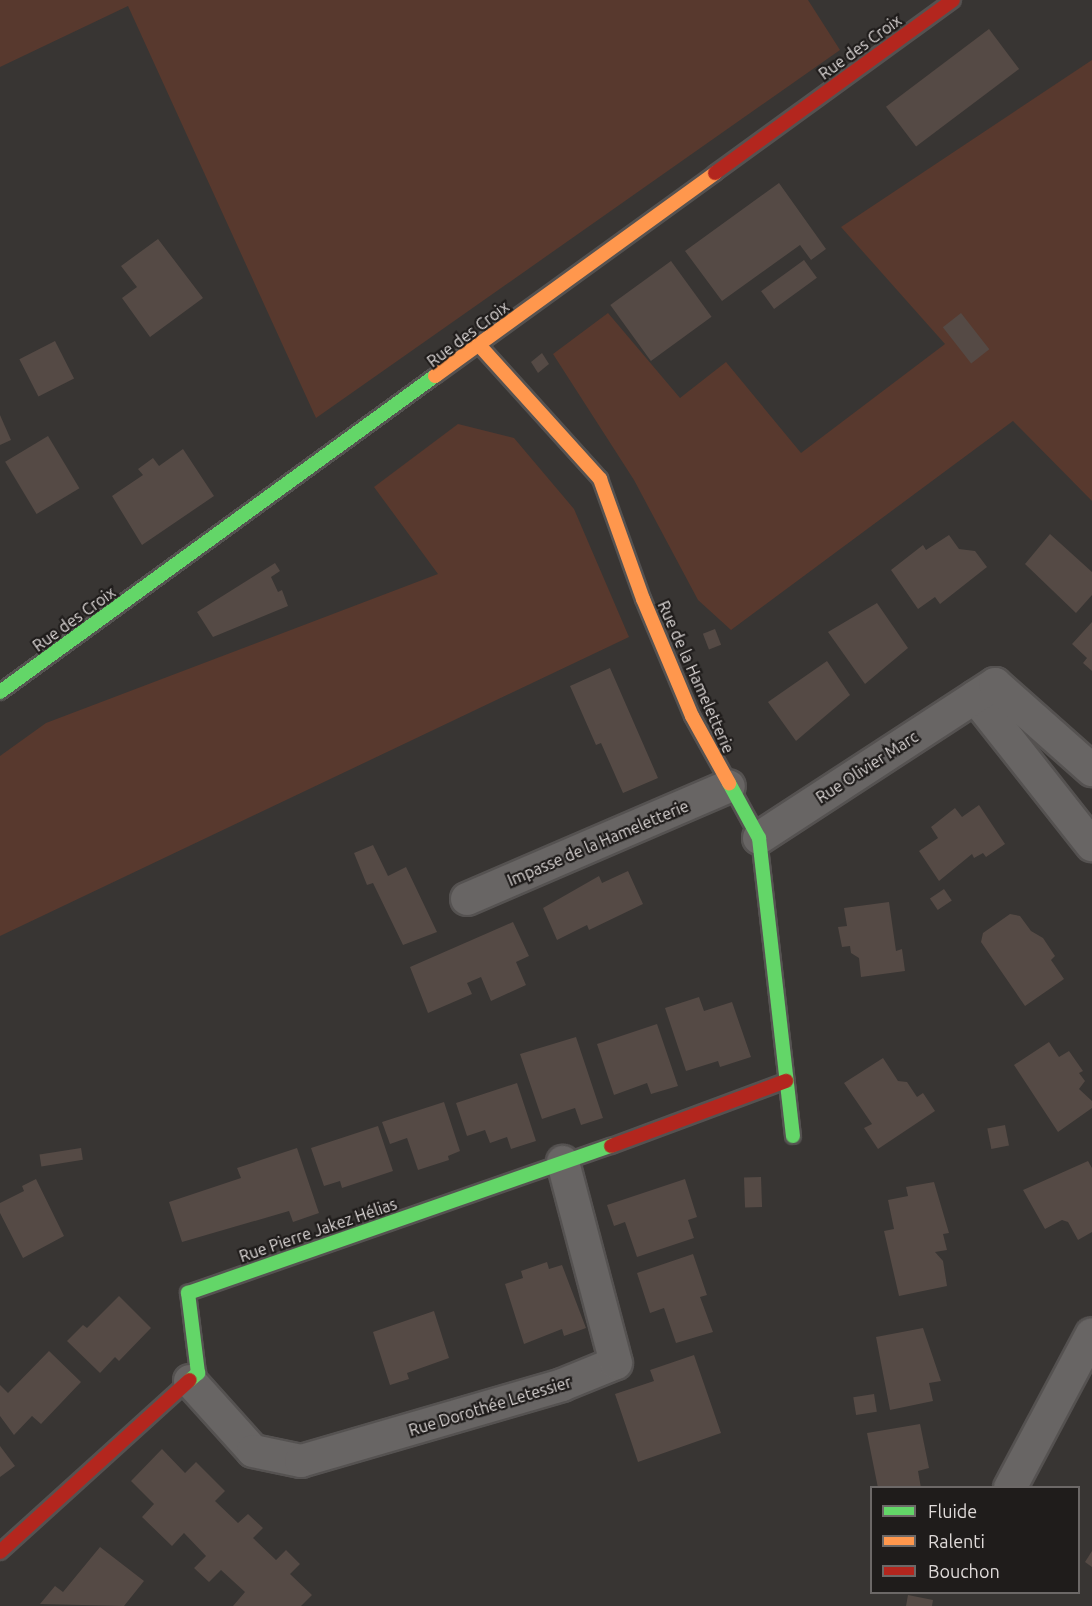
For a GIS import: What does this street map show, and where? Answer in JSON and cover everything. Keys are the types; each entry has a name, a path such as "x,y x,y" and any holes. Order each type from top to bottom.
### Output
{"street":[{"name":"Rue des Croix","path":"0,692 953,0"},
{"name":"Rue de la Hameletterie","path":"479,345 600,479 648,610 692,716 759,838 793,1136"},
{"path":"985,691 1092,770"},
{"path":"985,691 1092,845"},
{"name":"Rue Olivier Marc","path":"759,838 985,691"},
{"name":"Impasse de la Hameletterie","path":"467,899 729,786"},
{"name":"Rue Pierre Jakez Hélias","path":"190,1381 198,1373 188,1293 563,1161 722,1108 786,1081"},
{"name":"Rue Dorothée Letessier","path":"190,1381 253,1451 301,1461 562,1385 616,1363 563,1161"},
{"path":"1012,1486 1092,1334"},
{"path":"0,1552 190,1381"}],"shaded area":[{"path":"0,0 808,0 840,50 316,418 128,6 0,67"},
{"path":"1092,60 1092,501 1013,421 731,630 698,600 634,480 553,354 608,313 680,398 726,362 801,453 945,344 841,227"},
{"path":"458,424 514,438 574,509 629,637 0,936 0,756 46,723 438,574 374,487"}],"building":[{"path":"989,29 1019,69 916,147 886,107"},
{"path":"779,183 826,249 811,260 800,245 722,301 685,251"},
{"path":"158,239 203,298 150,337 122,298 137,287 121,266"},
{"path":"804,260 817,278 774,309 761,291"},
{"path":"671,261 712,317 651,361 610,305"},
{"path":"961,313 989,349 971,363 943,327"},
{"path":"55,341 74,378 38,397 19,359"},
{"path":"542,353 549,364 538,373 531,362"},
{"path":"0,415 11,440 0,445"},
{"path":"48,436 79,488 37,514 5,462"},
{"path":"183,449 214,496 142,545 112,496 143,475 138,469 153,458 159,466"},
{"path":"1050,534 1092,572 1092,595 1076,613 1025,564"},
{"path":"949,535 959,549 975,551 987,567 940,604 935,597 918,609 891,570 923,545 926,550"},
{"path":"275,563 280,571 271,577 278,592 282,590 288,606 213,637 197,612"},
{"path":"877,603 908,648 865,684 828,632"},
{"path":"1092,622 1092,671 1083,663 1087,658 1072,644"},
{"path":"715,629 721,645 709,650 703,634"},
{"path":"827,661 850,695 796,741 768,702"},
{"path":"610,668 658,778 623,793 601,743 596,745 570,686"},
{"path":"979,805 1005,844 986,857 983,853 974,858 972,854 939,881 919,851 938,838 931,827 955,808 962,817"},
{"path":"373,845 388,876 406,867 437,932 403,945 373,883 367,885 354,853"},
{"path":"628,871 643,904 589,930 587,925 557,940 543,908 599,876 602,883"},
{"path":"944,889 952,901 938,910 930,899"},
{"path":"889,902 896,951 902,949 905,971 861,977 859,958 851,953 850,946 842,947 838,927 847,926 844,908"},
{"path":"1010,914 1020,916 1031,931 1043,938 1055,956 1051,960 1064,979 1025,1006 981,942 983,933"},
{"path":"513,922 529,956 516,962 526,985 491,1001 481,977 467,983 472,994 428,1013 410,967"},
{"path":"699,997 704,1011 732,1002 751,1057 720,1067 718,1061 686,1071 665,1008"},
{"path":"657,1024 678,1086 651,1094 647,1083 614,1095 597,1044"},
{"path":"576,1037 603,1118 581,1125 575,1108 542,1119 520,1054"},
{"path":"1049,1042 1059,1057 1069,1051 1083,1071 1079,1073 1085,1081 1079,1089 1092,1101 1092,1108 1058,1132 1014,1065"},
{"path":"883,1058 898,1081 907,1082 917,1097 923,1093 935,1111 878,1149 864,1128 872,1124 844,1083"},
{"path":"517,1083 536,1141 511,1149 507,1137 490,1143 485,1130 467,1136 456,1103"},
{"path":"444,1102 460,1151 448,1156 449,1160 418,1170 407,1138 390,1144 382,1122"},
{"path":"1005,1125 1009,1146 991,1149 987,1128"},
{"path":"378,1126 393,1171 342,1188 340,1181 324,1186 311,1148"},
{"path":"81,1148 83,1160 41,1166 40,1155"},
{"path":"297,1148 319,1213 293,1222 289,1211 182,1242 169,1202 241,1178 237,1168"},
{"path":"1088,1161 1092,1168 1092,1232 1078,1240 1068,1222 1062,1220 1045,1229 1023,1190"},
{"path":"761,1177 762,1207 745,1208 744,1178"},
{"path":"36,1179 64,1236 23,1258 0,1213 0,1203 24,1191 22,1186"},
{"path":"685,1179 697,1217 688,1220 694,1238 637,1257 625,1222 614,1226 607,1205"},
{"path":"934,1182 949,1233 943,1234 947,1250 935,1252 943,1261 947,1286 899,1296 884,1231 894,1229 888,1200 908,1196 906,1187"},
{"path":"693,1254 707,1295 700,1297 713,1332 676,1343 664,1308 650,1313 637,1273"},
{"path":"547,1262 549,1269 562,1265 586,1328 564,1336 562,1329 524,1344 505,1284 523,1278 521,1271"},
{"path":"119,1296 151,1328 119,1361 115,1357 100,1373 67,1341 83,1325 87,1328"},
{"path":"434,1311 449,1358 407,1373 409,1379 390,1385 373,1332"},
{"path":"923,1328 941,1381 929,1383 933,1401 890,1410 876,1337"},
{"path":"49,1351 81,1382 41,1424 32,1416 14,1435 0,1416 0,1385 8,1393"},
{"path":"694,1355 721,1433 638,1462 615,1394 654,1381 650,1370"},
{"path":"874,1394 877,1412 856,1415 853,1397"},
{"path":"920,1424 929,1468 918,1471 921,1486 878,1486 867,1433"},
{"path":"0,1446 15,1466 0,1477"},
{"path":"162,1449 185,1473 196,1462 225,1491 215,1501 238,1523 248,1514 263,1528 253,1538 276,1560 286,1550 300,1564 290,1574 312,1595 301,1606 233,1606 245,1592 221,1570 209,1582 194,1568 206,1556 184,1533 172,1546 142,1517 154,1504 131,1481"},
{"path":"100,1547 144,1581 124,1606 40,1604 55,1586 63,1592"},
{"path":"1092,1551 1092,1567 1085,1562"},
{"path":"908,1595 933,1600 932,1606 906,1606"}],"traffic: fast":[{"path":"0,692 435,376"},
{"path":"729,783 759,838 793,1136"},
{"path":"190,1380 198,1373 188,1293 611,1146"}],"traffic: slow":[{"path":"435,376 715,173"},
{"path":"479,345 600,479 643,599 692,716 729,783"}],"traffic: jam":[{"path":"715,173 953,0"},
{"path":"611,1146 786,1081"},
{"path":"0,1552 190,1380"}]}
